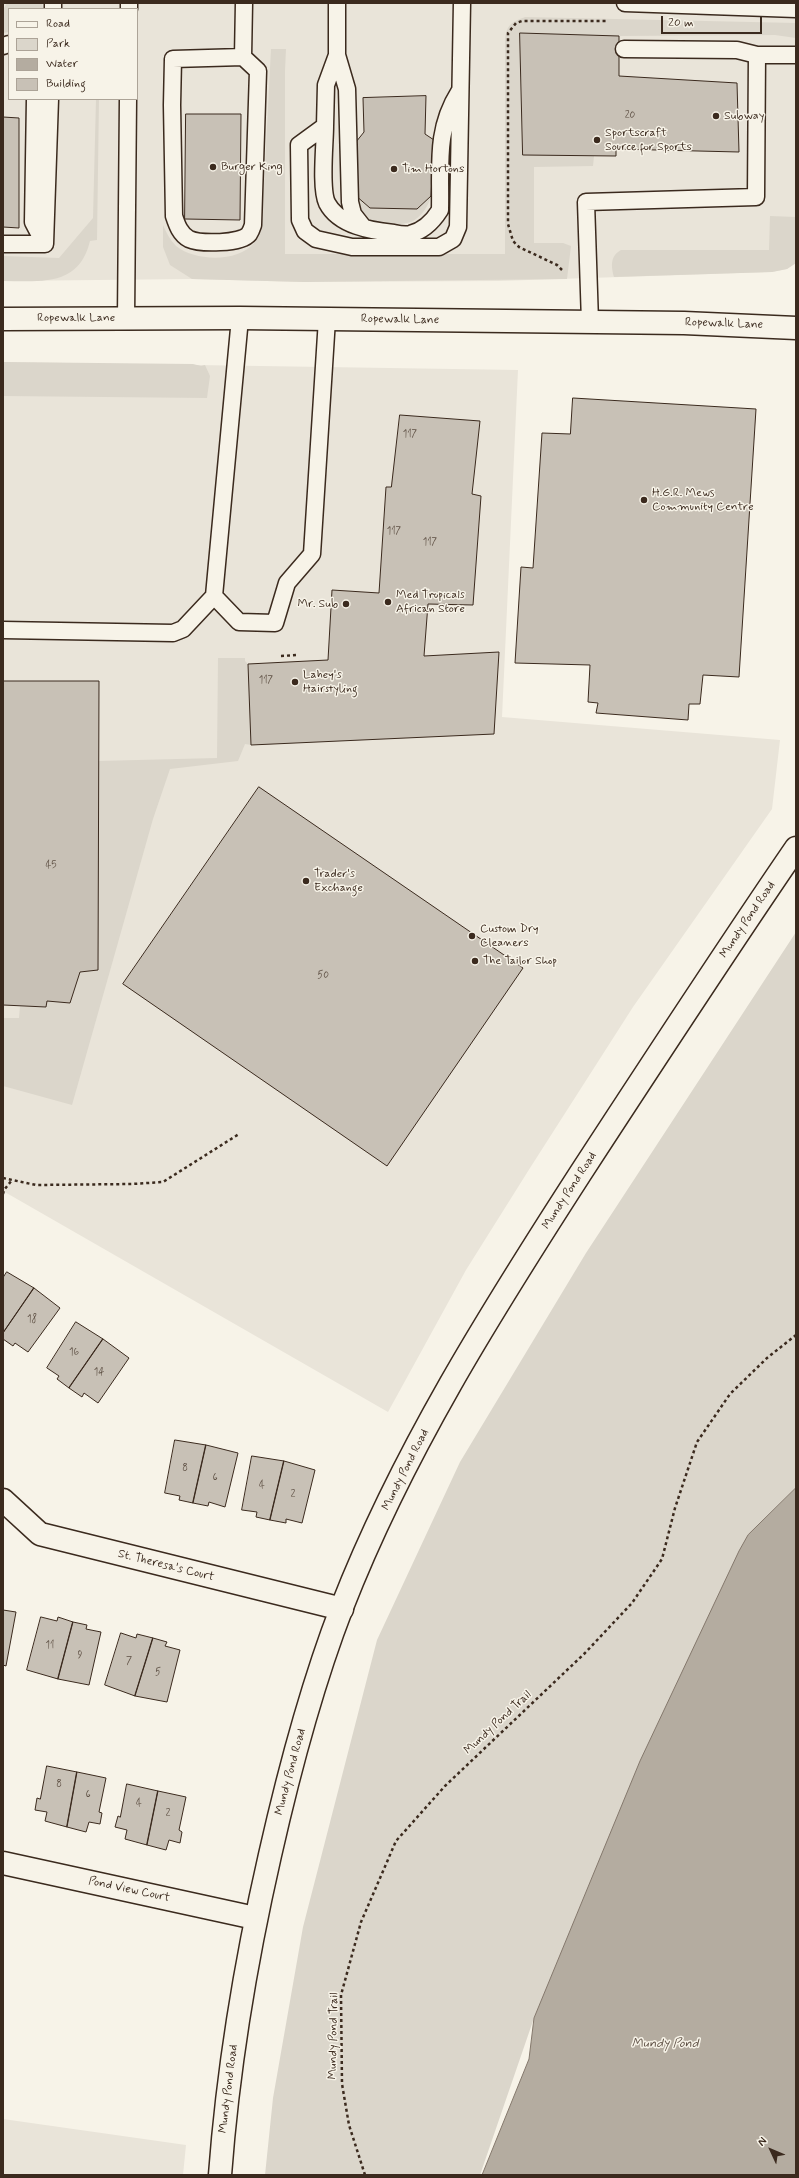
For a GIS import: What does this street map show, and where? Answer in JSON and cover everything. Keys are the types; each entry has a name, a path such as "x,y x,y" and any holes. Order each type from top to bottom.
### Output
{"street":[{"name":"Ropewalk Lane","path":"3,319 240,318 692,323 796,328"},
{"name":"Mundy Pond Road","path":"220,2175 230,2062 255,1918 298,1738 342,1609 403,1473 448,1388 603,1140 796,848"},
{"name":"St. Theresa's Court","path":"3,1500 40,1534 342,1609"},
{"name":"Pond View Court","path":"3,1863 255,1918"}],"lane":[{"path":"243,57 173,58 172,105 174,216 180,231 189,239 200,242 241,239 249,234 253,225 258,71 243,57 244,3"},
{"path":"337,3 337,56 347,89 350,202 353,214 364,228"},
{"path":"325,126 299,145 300,220 305,231 316,239 352,247 439,247 453,239 458,227 462,3"},
{"path":"625,3 796,10"},
{"path":"624,49 737,50 757,55 796,55"},
{"path":"590,322 586,202 756,197 757,55"},
{"path":"337,56 326,85 324,185 327,202 333,211 346,221 364,228 409,235 421,230 432,221 440,210 442,131 450,107 460,90"},
{"path":"36,100 33,222 45,244"},
{"path":"45,244 50,100"},
{"path":"126,318 128,100"},
{"path":"3,244 45,244"},
{"path":"3,630 173,633 183,629 214,596 240,318"},
{"path":"214,596 239,622 275,623 287,583 312,554 327,319"}],"path":[{"path":"564,272 557,265 519,247 513,241 508,224 508,33 516,23 522,21 612,22"},
{"path":"281,656 297,655"},
{"path":"3,1178 36,1185 132,1184 163,1182 239,1134"},
{"path":"3,1194 4,1189 12,1180"},
{"name":"Mundy Pond Trail","path":"365,2175 349,2124 342,2084 341,1995 361,1922 396,1841 445,1786 586,1653 632,1603 662,1559 675,1508 697,1442 730,1394 767,1358 796,1335"}],"shaded area":[{"path":"3,3 796,3 796,263 787,269 772,272 498,281 304,282 192,279 3,281"},
{"path":"3,362 518,370 502,717 780,740 772,809 633,1007 530,1168 466,1270 388,1412 3,1191"},
{"path":"3,2119 186,2145 183,2175 3,2175"}],"green space":[{"path":"7,3 42,3 43,8 8,8 8,32 3,33 3,10"},
{"path":"525,17 796,23 796,38 775,35 619,36 520,33 523,154 594,156 593,166 534,167 534,243 563,243 571,246 567,279 304,282 192,279 170,265 163,247 163,225 168,236 176,246 194,255 204,257 216,258 238,254 247,249 257,238 262,223 271,49 286,49 285,254 505,254 505,39 507,30 511,24"},
{"path":"96,100 99,100 97,240 90,241 85,256 77,267 68,274 57,278 44,280 3,281 3,256 59,258 93,218"},
{"path":"431,196 425,210 416,219 407,223 393,225 369,221 363,217 357,210 355,198 359,199 370,208 417,209"},
{"path":"770,216 796,217 796,263 787,269 772,272 614,277 612,269 613,258 617,252 621,250 769,250"},
{"path":"3,362 193,364 201,366 205,365 210,376 207,398 3,396"},
{"path":"218,658 245,658 245,661 248,664 251,745 245,744 238,761 170,769 153,819 72,1105 3,1086 3,1018 19,1018 20,1006 46,1007 47,1001 70,1003 80,972 98,970 98,761 217,758"},
{"path":"796,932 796,1493 534,2018 480,2175 265,2175 273,2098 303,1927 377,1640 460,1462 586,1253"}],"water":[{"name":"Mundy Pond","path":"796,1488 796,2175 482,2175 529,2059 534,2018 640,1761 739,1551 748,1535"}],"building":[{"path":"520,33 619,36 619,76 737,83 739,152 616,149 616,156 523,155"},
{"name":"Tim Hortons","path":"426,96 425,134 434,140 431,196 417,209 370,208 355,195 356,142 364,132 363,98"},
{"name":"Burger King","path":"186,114 241,114 240,220 185,219"},
{"path":"3,117 19,118 19,228 3,227"},
{"name":"H.G.R. Mews Community Centre","path":"573,398 756,409 739,677 703,675 700,704 689,704 688,720 596,713 598,703 588,702 590,665 515,663 521,567 533,568 542,433 570,434"},
{"path":"400,415 480,421 472,494 481,496 473,605 428,604 424,656 499,652 494,734 251,745 248,664 328,660 332,590 379,593 386,487 391,487"},
{"path":"3,681 99,681 98,970 80,972 70,1003 47,1001 46,1007 3,1005"},
{"path":"259,787 523,968 387,1166 123,984"},
{"path":"7,1272 34,1288 3,1333 3,1278"},
{"path":"34,1288 60,1308 28,1352 15,1343 13,1346 3,1339 3,1333"},
{"path":"76,1322 103,1339 69,1388 57,1379 59,1376 47,1368"},
{"path":"103,1339 129,1358 98,1403 84,1393 82,1397 69,1388"},
{"path":"175,1440 206,1445 193,1503 179,1500 180,1496 165,1493"},
{"path":"206,1445 238,1453 225,1507 209,1502 208,1506 193,1503"},
{"path":"252,1456 284,1461 270,1520 256,1517 257,1512 242,1510"},
{"path":"284,1461 315,1470 302,1523 286,1519 286,1523 270,1520"},
{"path":"3,1610 16,1612 6,1666 3,1665"},
{"path":"41,1617 57,1621 58,1617 73,1622 58,1679 27,1670"},
{"path":"73,1622 87,1625 86,1629 101,1632 89,1685 58,1679"},
{"path":"121,1633 136,1638 137,1634 153,1638 135,1696 105,1685"},
{"path":"153,1638 167,1642 165,1646 180,1650 167,1702 135,1696"},
{"path":"47,1766 77,1772 67,1827 45,1821 47,1812 35,1810 37,1798 40,1799"},
{"path":"77,1772 106,1778 99,1812 102,1813 100,1824 89,1822 86,1832 67,1827"},
{"path":"127,1784 158,1791 147,1845 125,1839 127,1830 115,1827 118,1816 120,1817"},
{"path":"158,1791 186,1797 179,1830 182,1832 180,1843 169,1840 166,1850 147,1845"}],"place":[{"name":"Subway","path":"716,116"},
{"name":"Sportscraft Source for Sports","path":"597,140"},
{"name":"Burger King","path":"213,167"},
{"name":"Tim Hortons","path":"394,169"},
{"name":"H.G.R. Mews Community Centre","path":"644,500"},
{"name":"Med Tropicals African Store","path":"388,602"},
{"name":"Mr. Sub","path":"346,604"},
{"name":"Lahey's Hairstyling","path":"295,682"},
{"name":"Trader's Exchange","path":"306,881"},
{"name":"Custom Dry Cleaners","path":"472,936"},
{"name":"The Tailor Shop","path":"475,961"}]}
